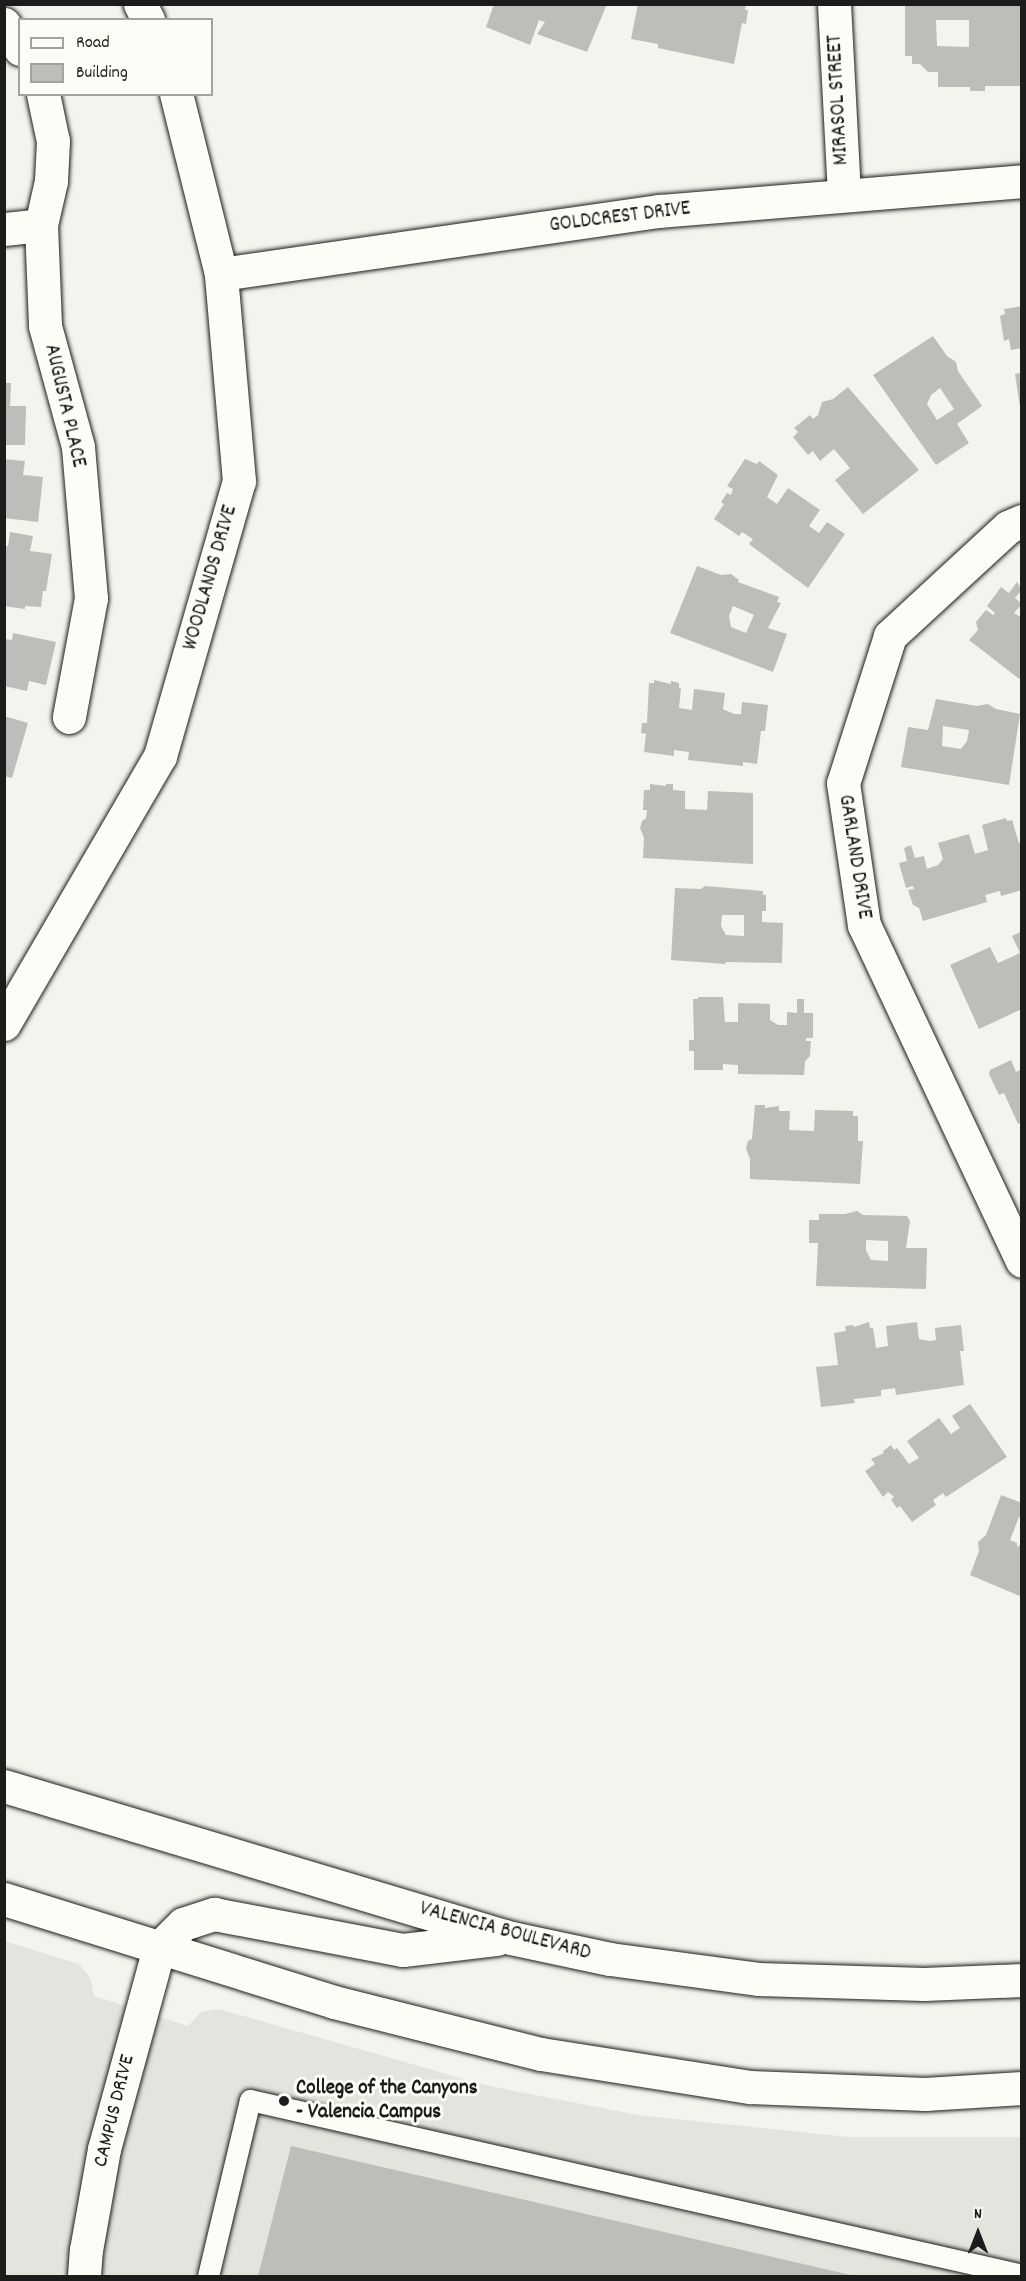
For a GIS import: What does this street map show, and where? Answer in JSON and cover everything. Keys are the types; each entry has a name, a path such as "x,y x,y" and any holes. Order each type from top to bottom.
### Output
{"street":[{"path":"140,4 147,18"},
{"name":"MIRASOL STREET","path":"834,4 844,195"},
{"path":"4,24 18,46"},
{"name":"AUGUSTA PLACE","path":"43,96 53,141 51,181 41,225 45,326 78,447 91,598 69,717"},
{"name":"WOODLANDS DRIVE","path":"4,1024 160,756 239,481 221,274 176,96"},
{"name":"GOLDCREST DRIVE","path":"221,274 658,211 1022,181"},
{"path":"4,229 41,225"},
{"name":"GARLAND DRIVE","path":"1022,522 1008,527 890,636 843,783 864,926 1022,1261"},
{"name":"VALENCIA BOULEVARD","path":"4,1786 510,1938 610,1959 758,1979 924,1984 1022,1980"},
{"path":"4,1899 334,2002 541,2054 750,2087 925,2094 1022,2088"},
{"path":"159,1947 183,1924 214,1914 403,1950 510,1938"},
{"name":"CAMPUS DRIVE","path":"84,2277 86,2250 104,2149 159,1947"}],"lane":[{"path":"208,2277 250,2100 1022,2275"}],"shaded area":[{"name":"College of the Canyons - Valencia Campus","path":"4,1941 79,1964 91,1979 94,1996 188,2026 201,2012 219,2009 489,2086 638,2115 849,2137 1021,2137 1021,2276 5,2276"}],"building":[{"path":"494,4 607,4 587,52 537,34 545,22 539,20 530,45 486,27"},
{"path":"638,4 746,4 745,10 748,10 746,24 742,23 734,64 658,48 658,44 631,39"},
{"path":"905,4 1020,4 1022,86 985,86 985,91 970,91 970,87 938,87 938,72 928,72 920,64 912,64 912,56 905,56","holes":["936,20 969,20 969,47 937,46"]},
{"path":"1022,306 1022,348 1011,350 1009,339 1004,341 1000,316 1005,314 1004,309"},
{"path":"933,336 947,356 956,362 958,371 982,406 957,424 969,443 936,465 873,375","holes":["940,388 954,409 937,420 927,404 931,395"]},
{"path":"1022,373 1022,407 1020,407 1015,374"},
{"path":"4,383 11,383 10,406 26,406 25,445 4,445"},
{"path":"848,387 919,470 863,514 835,480 850,468 834,449 820,461 813,451 808,455 793,437 798,432 794,428 810,415 813,419 818,415 822,402 833,399"},
{"path":"4,459 25,461 23,475 43,477 38,522 4,518"},
{"path":"745,459 757,464 759,461 778,475 767,497 777,504 788,488 820,510 809,526 819,533 827,522 845,534 808,588 749,544 753,539 742,532 739,536 714,519 724,504 721,502 727,493 731,495 733,489 727,486"},
{"path":"10,532 33,536 30,551 52,554 41,607 25,606 25,609 4,606 4,546 8,546"},
{"path":"697,566 721,575 731,574 739,580 738,582 779,597 777,602 781,603 768,628 787,634 773,672 670,633","holes":["733,606 754,615 746,633 731,627 729,616"]},
{"path":"1017,582 1022,590 1015,598 1022,604 1014,613 1022,618 1022,681 969,640 978,630 976,622 986,610 993,615 995,613 987,606 1001,587 1009,593"},
{"path":"13,633 56,642 46,685 29,681 27,691 4,686 4,639 12,640"},
{"path":"654,680 671,684 671,681 679,683 679,688 681,688 679,708 692,710 694,689 725,693 723,709 734,714 741,714 742,702 768,705 765,731 761,731 757,764 743,762 743,766 688,760 689,752 674,750 674,756 644,752 646,734 641,733 642,723 647,723 649,683 654,683"},
{"path":"936,699 977,706 988,704 996,709 1020,714 1009,785 901,767 908,727 928,730","holes":["943,726 969,730 967,741 961,749 942,746"]},
{"path":"4,716 28,723 12,778 4,776"},
{"path":"650,784 666,786 666,784 673,784 673,790 685,791 685,809 707,810 708,791 753,793 753,864 643,858 644,838 640,828 642,821 646,818 647,810 643,810 644,790 650,790"},
{"path":"1006,818 1007,821 1012,820 1019,843 1022,843 1022,890 1001,896 1000,891 985,895 987,902 923,921 919,908 913,905 908,890 914,889 913,886 906,888 899,863 907,861 904,848 911,845 915,858 924,856 927,869 938,865 943,859 938,843 969,834 975,854 988,850 982,825"},
{"path":"705,886 763,891 763,895 766,895 766,911 762,911 762,922 783,923 782,963 726,962 725,964 671,960 675,888 701,889","holes":["722,915 744,915 744,936 726,935 721,926"]},
{"path":"1022,931 1022,1009 979,1029 950,965 990,947 998,963 1020,953 1012,936"},
{"path":"698,997 723,997 725,1022 738,1022 738,1003 770,1004 770,1020 778,1025 787,1025 787,1012 797,1013 797,999 804,999 804,1013 813,1013 813,1038 806,1038 806,1041 811,1041 810,1056 805,1061 804,1075 738,1074 738,1065 723,1064 723,1070 694,1070 694,1051 689,1051 689,1040 694,1040 693,999 698,999"},
{"path":"1011,1060 1016,1072 1022,1069 1022,1122 1018,1124 1004,1093 999,1095 989,1074 990,1070"},
{"path":"755,1105 765,1105 765,1108 779,1106 779,1111 790,1111 789,1130 814,1131 815,1110 853,1111 853,1116 858,1116 858,1141 863,1141 860,1184 750,1179 750,1159 746,1149 748,1141 752,1139"},
{"path":"857,1211 863,1215 907,1216 910,1221 906,1248 927,1248 926,1289 816,1286 818,1243 809,1243 809,1220 819,1220 819,1214 845,1214","holes":["866,1240 888,1241 888,1261 871,1260 866,1250"]},
{"path":"869,1322 870,1328 873,1328 876,1348 888,1346 886,1326 917,1322 919,1339 929,1341 936,1340 935,1328 961,1325 964,1351 960,1351 964,1385 896,1395 895,1388 881,1390 881,1396 854,1399 855,1403 821,1407 816,1367 838,1365 834,1333 846,1331 845,1326 853,1325 854,1327"},
{"path":"970,1404 1007,1457 946,1497 943,1493 933,1500 936,1505 912,1522 900,1506 897,1508 891,1500 894,1497 892,1495 888,1492 883,1497 865,1471 875,1464 871,1459 884,1453 883,1451 891,1445 894,1450 897,1448 909,1464 919,1458 907,1441 939,1418 951,1434 960,1428 952,1416"},
{"path":"1001,1495 1022,1503 1022,1518 1019,1517 1010,1540 1017,1543 1017,1547 1022,1543 1022,1597 970,1575 979,1551 978,1542 986,1535"},
{"path":"291,2146 855,2276 258,2276"}],"place":[{"name":"College of the Canyons - Valencia Campus","path":"284,2101"}]}
